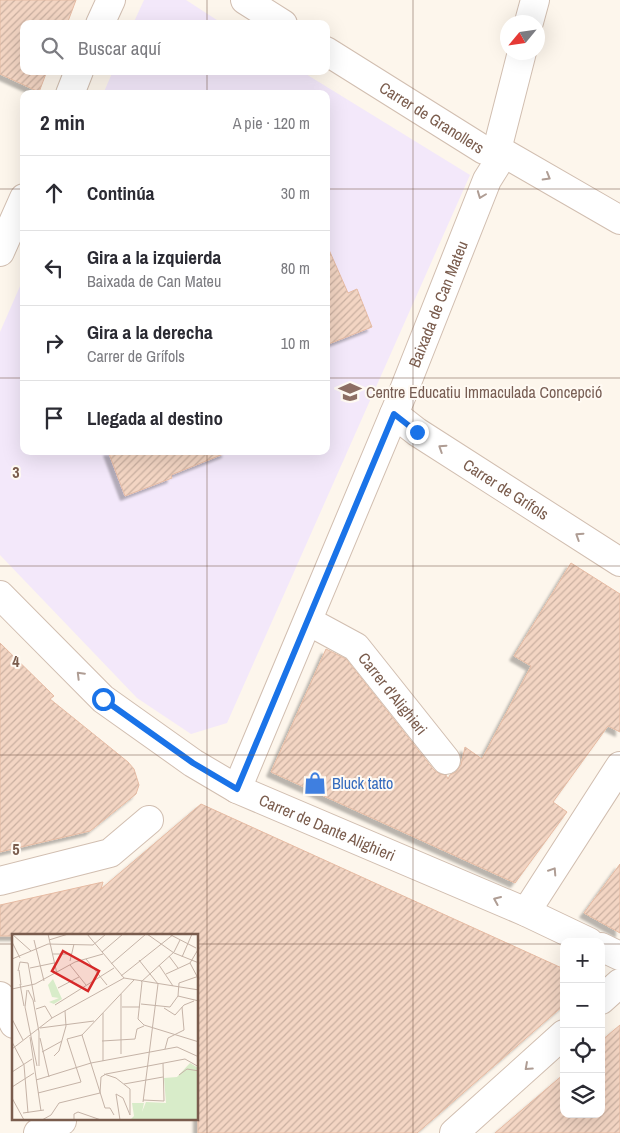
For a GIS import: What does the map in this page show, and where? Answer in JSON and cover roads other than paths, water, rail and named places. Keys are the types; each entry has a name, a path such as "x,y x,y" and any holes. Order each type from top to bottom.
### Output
{"street":[{"path":"102,20 111,0"},
{"path":"244,0 276,20"},
{"path":"531,15 535,0"},
{"name":"Carrer de Granollers","path":"330,54 484,150 502,145 620,220"},
{"name":"Baixada de Can Mateu","path":"237,789 394,414 486,180 502,145 520,60"},
{"path":"72,90 78,75"},
{"path":"0,252 20,207"},
{"name":"Carrer de Grífols","path":"394,414 425,437 620,562"},
{"name":"Carrer de Dante Alighieri","path":"0,594 103,699 193,763 237,789 526,912 581,938"},
{"name":"Carrer d'Alighieri","path":"308,621 356,647 446,760"},
{"path":"526,912 620,766"},
{"path":"0,881 110,853 149,820"},
{"path":"605,949 620,956"},
{"path":"605,996 620,983"},
{"path":"0,996 12,1020"},
{"path":"454,1133 560,1038"},
{"path":"38,1133 65,1124"}],"place":[{"name":"Centre Educatiu Immaculada Concepció","path":"350,392"},
{"name":"Bluck tatto","path":"315,783"}]}
